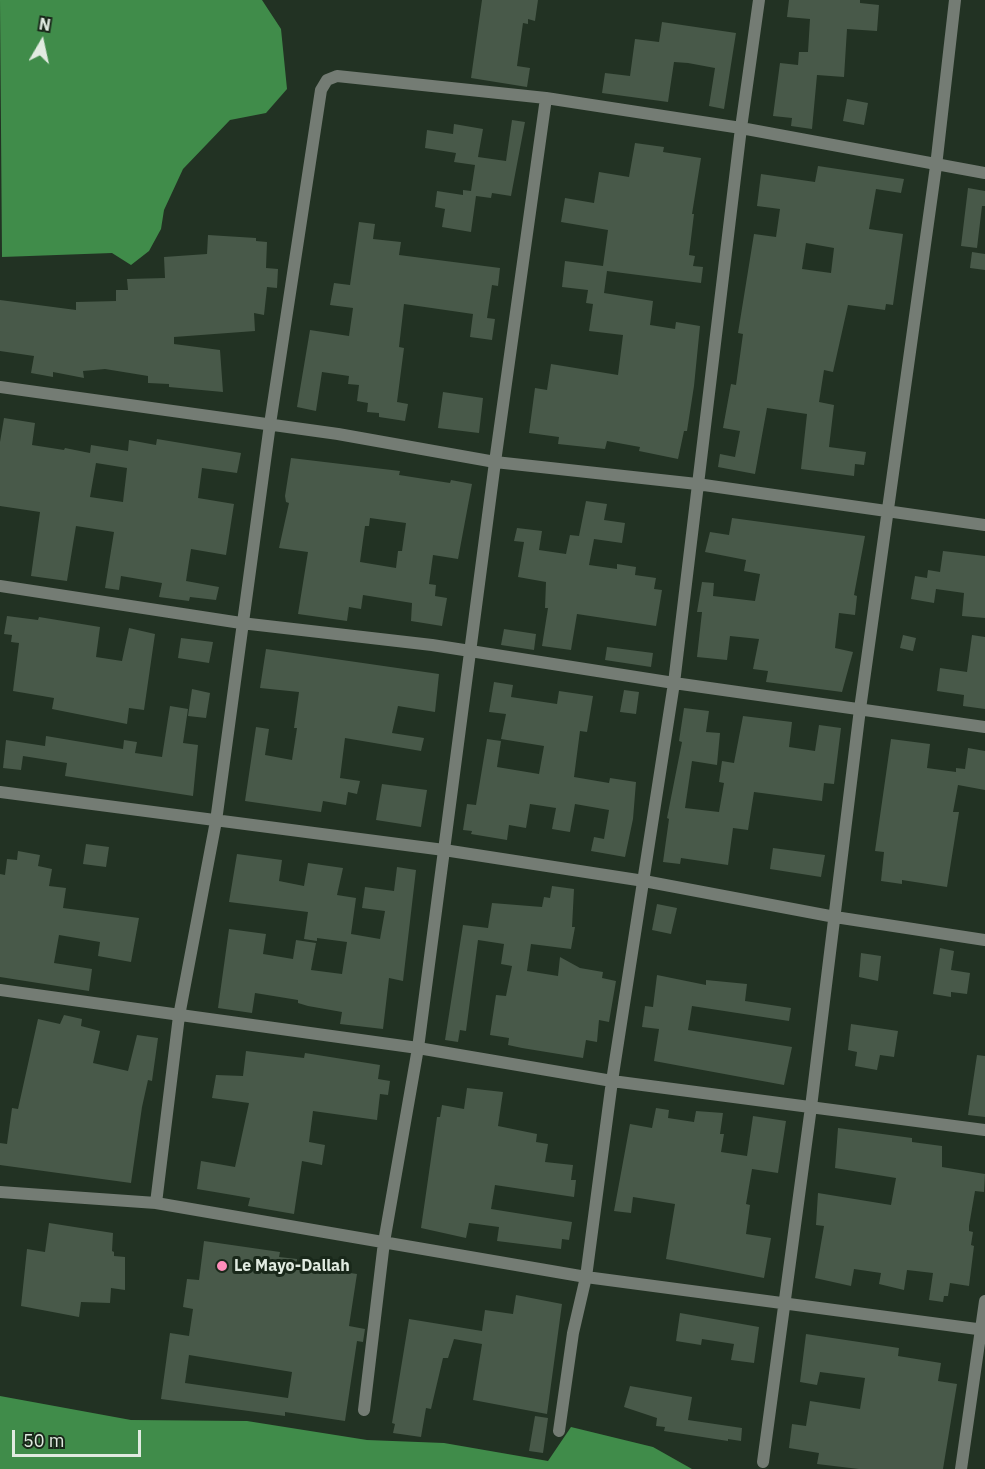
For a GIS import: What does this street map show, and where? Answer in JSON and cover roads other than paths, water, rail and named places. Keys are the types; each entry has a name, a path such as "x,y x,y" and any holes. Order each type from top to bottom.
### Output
{"street":[{"path":"558,1431 573,1333 586,1277 612,1080 674,683 741,128 759,0"},
{"path":"763,1462 811,1107 860,709 936,165 955,0"},
{"path":"156,1203 179,1016 216,821 241,623 270,424 321,90 327,80 337,76 546,98 741,128 985,173"},
{"path":"364,1410 384,1242 418,1048 495,462 546,98"},
{"path":"0,387 270,424 495,462 697,484 985,525"},
{"path":"0,586 241,623 470,651 674,683 985,727"},
{"path":"0,792 444,849 644,881 835,917 985,940"},
{"path":"0,990 418,1048 612,1080 985,1130"},
{"path":"0,1192 156,1203 586,1277 983,1329"},
{"path":"961,1469 983,1329 985,1301"}],"place":[{"name":"Le Mayo-Dallah","path":"222,1266"}]}
